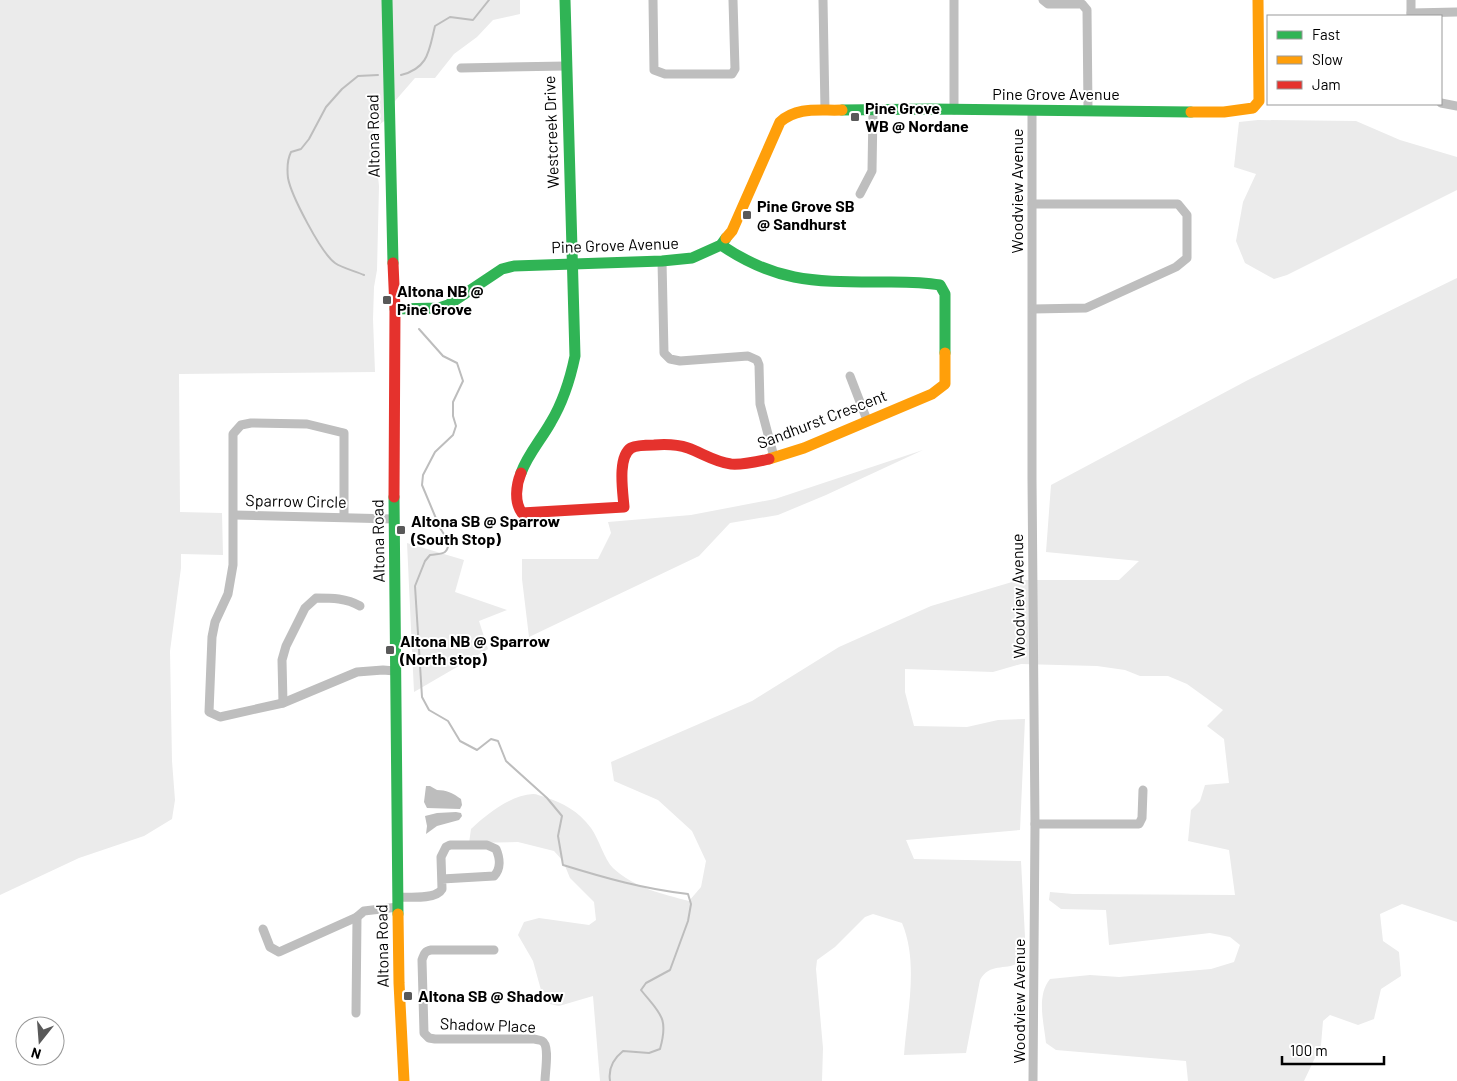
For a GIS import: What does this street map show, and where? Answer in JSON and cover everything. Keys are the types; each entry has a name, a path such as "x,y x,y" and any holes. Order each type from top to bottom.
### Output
{"street":[{"name":"Altona Road","path":"386,0 394,309 394,519 399,983 404,1081"},
{"name":"Westcreek Drive","path":"565,0 572,263"},
{"path":"653,0 654,70 665,74 732,74 735,69 733,0"},
{"path":"823,0 825,110"},
{"path":"954,0 954,110"},
{"path":"1043,0 1048,4 1082,4 1087,10 1088,110"},
{"name":"Pine Grove Avenue","path":"394,309 439,308 448,305 502,269 526,265 662,261 692,258 721,245 732,231 780,122 791,113 825,110 1224,112 1253,108 1259,100 1260,87 1258,0"},
{"path":"1411,0 1411,15 1457,12"},
{"path":"461,68 566,66"},
{"path":"1442,103 1457,106"},
{"path":"860,194 872,171 873,110"},
{"name":"Woodview Avenue","path":"1032,111 1032,478 1035,824 1033,1081"},
{"path":"1032,204 1178,204 1186,215 1187,220 1187,258 1176,267 1086,308 1033,310"},
{"name":"Sandhurst Crescent","path":"572,263 575,356 572,376 555,416 522,468 516,497 518,509 522,513 624,508 622,472 626,453 629,449 637,446 677,444 716,461 731,464 774,458 932,394 944,384 946,378 945,294 940,285 923,282 827,282 794,279 760,268 721,245"},
{"path":"662,261 664,353 670,359 680,361 748,356 755,358 759,365 760,404 774,458"},
{"path":"850,376 867,420"},
{"path":"234,514 233,434 241,425 251,422 307,424 344,432 344,517"},
{"name":"Sparrow Circle","path":"394,519 234,514 231,580 228,594 215,622 212,637 209,712 220,717 283,702 357,672 396,671"},
{"path":"283,702 282,660 286,646 305,608 316,598 336,598 351,601 360,606"},
{"path":"1035,824 1139,824 1142,818 1143,790"},
{"path":"263,929 270,947 279,952 364,911 398,902 438,895 442,890 441,857 446,847 450,845 487,845 496,849 499,856 499,866 498,872 494,876 442,879"},
{"path":"356,1013 357,916"},
{"name":"Shadow Place","path":"494,950 426,951 422,960 424,1034 429,1038 435,1039 534,1039 542,1041 546,1045 547,1051 545,1081"}],"shaded area":[{"path":"0,0 520,0 520,14 493,20 477,37 454,54 435,78 415,78 395,101 390,117 373,129 379,186 377,270 374,287 373,319 375,372 179,374 180,512 222,513 223,555 181,554 181,568 170,651 172,761 175,800 172,819 144,836 79,858 0,895"},
{"path":"1258,120 1356,121 1400,140 1457,157 1457,190 1287,275 1274,279 1245,263 1236,241 1243,202 1256,174 1234,167 1239,122"},
{"path":"1457,278 1457,922 1402,904 1380,914 1383,941 1399,952 1401,976 1381,989 1374,1019 1358,1025 1330,1015 1323,1021 1321,1045 1304,1081 1188,1081 1186,1061 1056,1050 1046,1043 1042,1001 1043,993 1050,979 1090,975 1119,977 1211,969 1234,962 1240,945 1230,937 1210,933 1109,945 1106,910 1061,909 1049,900 1050,892 1073,894 1235,895 1229,850 1188,841 1191,810 1200,801 1205,785 1229,783 1224,739 1207,726 1223,710 1187,684 1168,676 1140,676 1125,670 1097,666 1021,664 993,672 905,669 905,692 914,726 967,727 998,720 1025,719 1020,830 906,840 914,859 1021,861 1026,956 1014,965 990,970 980,980 966,1053 904,1055 911,988 910,955 907,938 902,923 873,914 865,917 835,947 817,960 816,969 823,1048 822,1081 600,1081 593,996 559,1006 550,1004 541,990 533,961 518,935 524,922 539,918 589,925 596,920 594,902 570,878 563,861 554,851 518,842 469,843 471,829 484,817 516,798 525,795 539,795 576,812 591,828 610,864 621,875 649,889 689,901 701,887 706,861 692,831 658,800 614,781 611,762 752,701 839,647 931,606 1019,580 1119,580 1139,561 1046,552 1051,485 1248,380"},
{"path":"923,450 778,515 730,523 699,556 529,637 522,579 522,559 598,559 611,533 608,522 691,515 775,499"},
{"path":"407,543 464,560 455,592 507,610 479,621 488,649 414,692"},
{"path":"426,786 449,792 461,799 462,805 460,809 427,808 424,802"},
{"path":"461,813 462,816 459,820 437,826 426,834 425,816"}],"waterway":[{"path":"401,75 410,72 422,63 429,50 435,26 450,17 473,20 489,0"},
{"path":"364,275 335,263 322,248 307,223 290,186 288,165 291,152 301,149 309,139 326,107 342,89 358,76 378,75"},
{"path":"419,329 443,356 457,363 463,381 453,402 453,416 456,426 453,435 435,452 423,475 422,485 440,528 449,542 445,552 430,555 425,561 415,586 422,697 429,710 448,721 460,741 477,750 491,739 498,741 506,761 547,798 562,816 558,836 563,865 625,882 688,894 691,904 688,921 670,970 646,983 641,990 661,1016 664,1030 660,1049 649,1053 623,1051 612,1064 610,1081"}],"traffic: fast":[{"path":"387,0 393,263"},
{"path":"521,473 563,399 575,356 565,0"},
{"path":"842,110 930,109 1191,112"},
{"path":"395,309 439,308 448,305 502,269 514,266 662,261 692,258 721,245 726,238"},
{"path":"721,245 759,266 776,273 794,277 813,280 908,282 940,285 945,294 945,353"},
{"path":"394,497 398,914"}],"traffic: slow":[{"path":"1191,112 1224,112 1253,108 1259,101 1258,0"},
{"path":"726,238 732,231 780,122 802,111 842,110"},
{"path":"769,459 804,448 932,394 945,384 945,353"},
{"path":"398,914 404,1081"}],"traffic: jam":[{"path":"393,263 395,309 394,497"},
{"path":"521,473 517,493 519,509 522,513 624,507 622,467 627,453 636,446 663,444 679,446 731,464 745,464 769,459"}],"place":[{"name":"Pine Grove WB @ Nordane","path":"855,117"},
{"name":"Pine Grove SB @ Sandhurst","path":"747,215"},
{"name":"Altona NB @ Pine Grove","path":"387,300"},
{"name":"Altona SB @ Sparrow (South Stop)","path":"401,530"},
{"name":"Altona NB @ Sparrow (North stop)","path":"390,650"},
{"name":"Altona SB @ Shadow","path":"408,996"}]}
